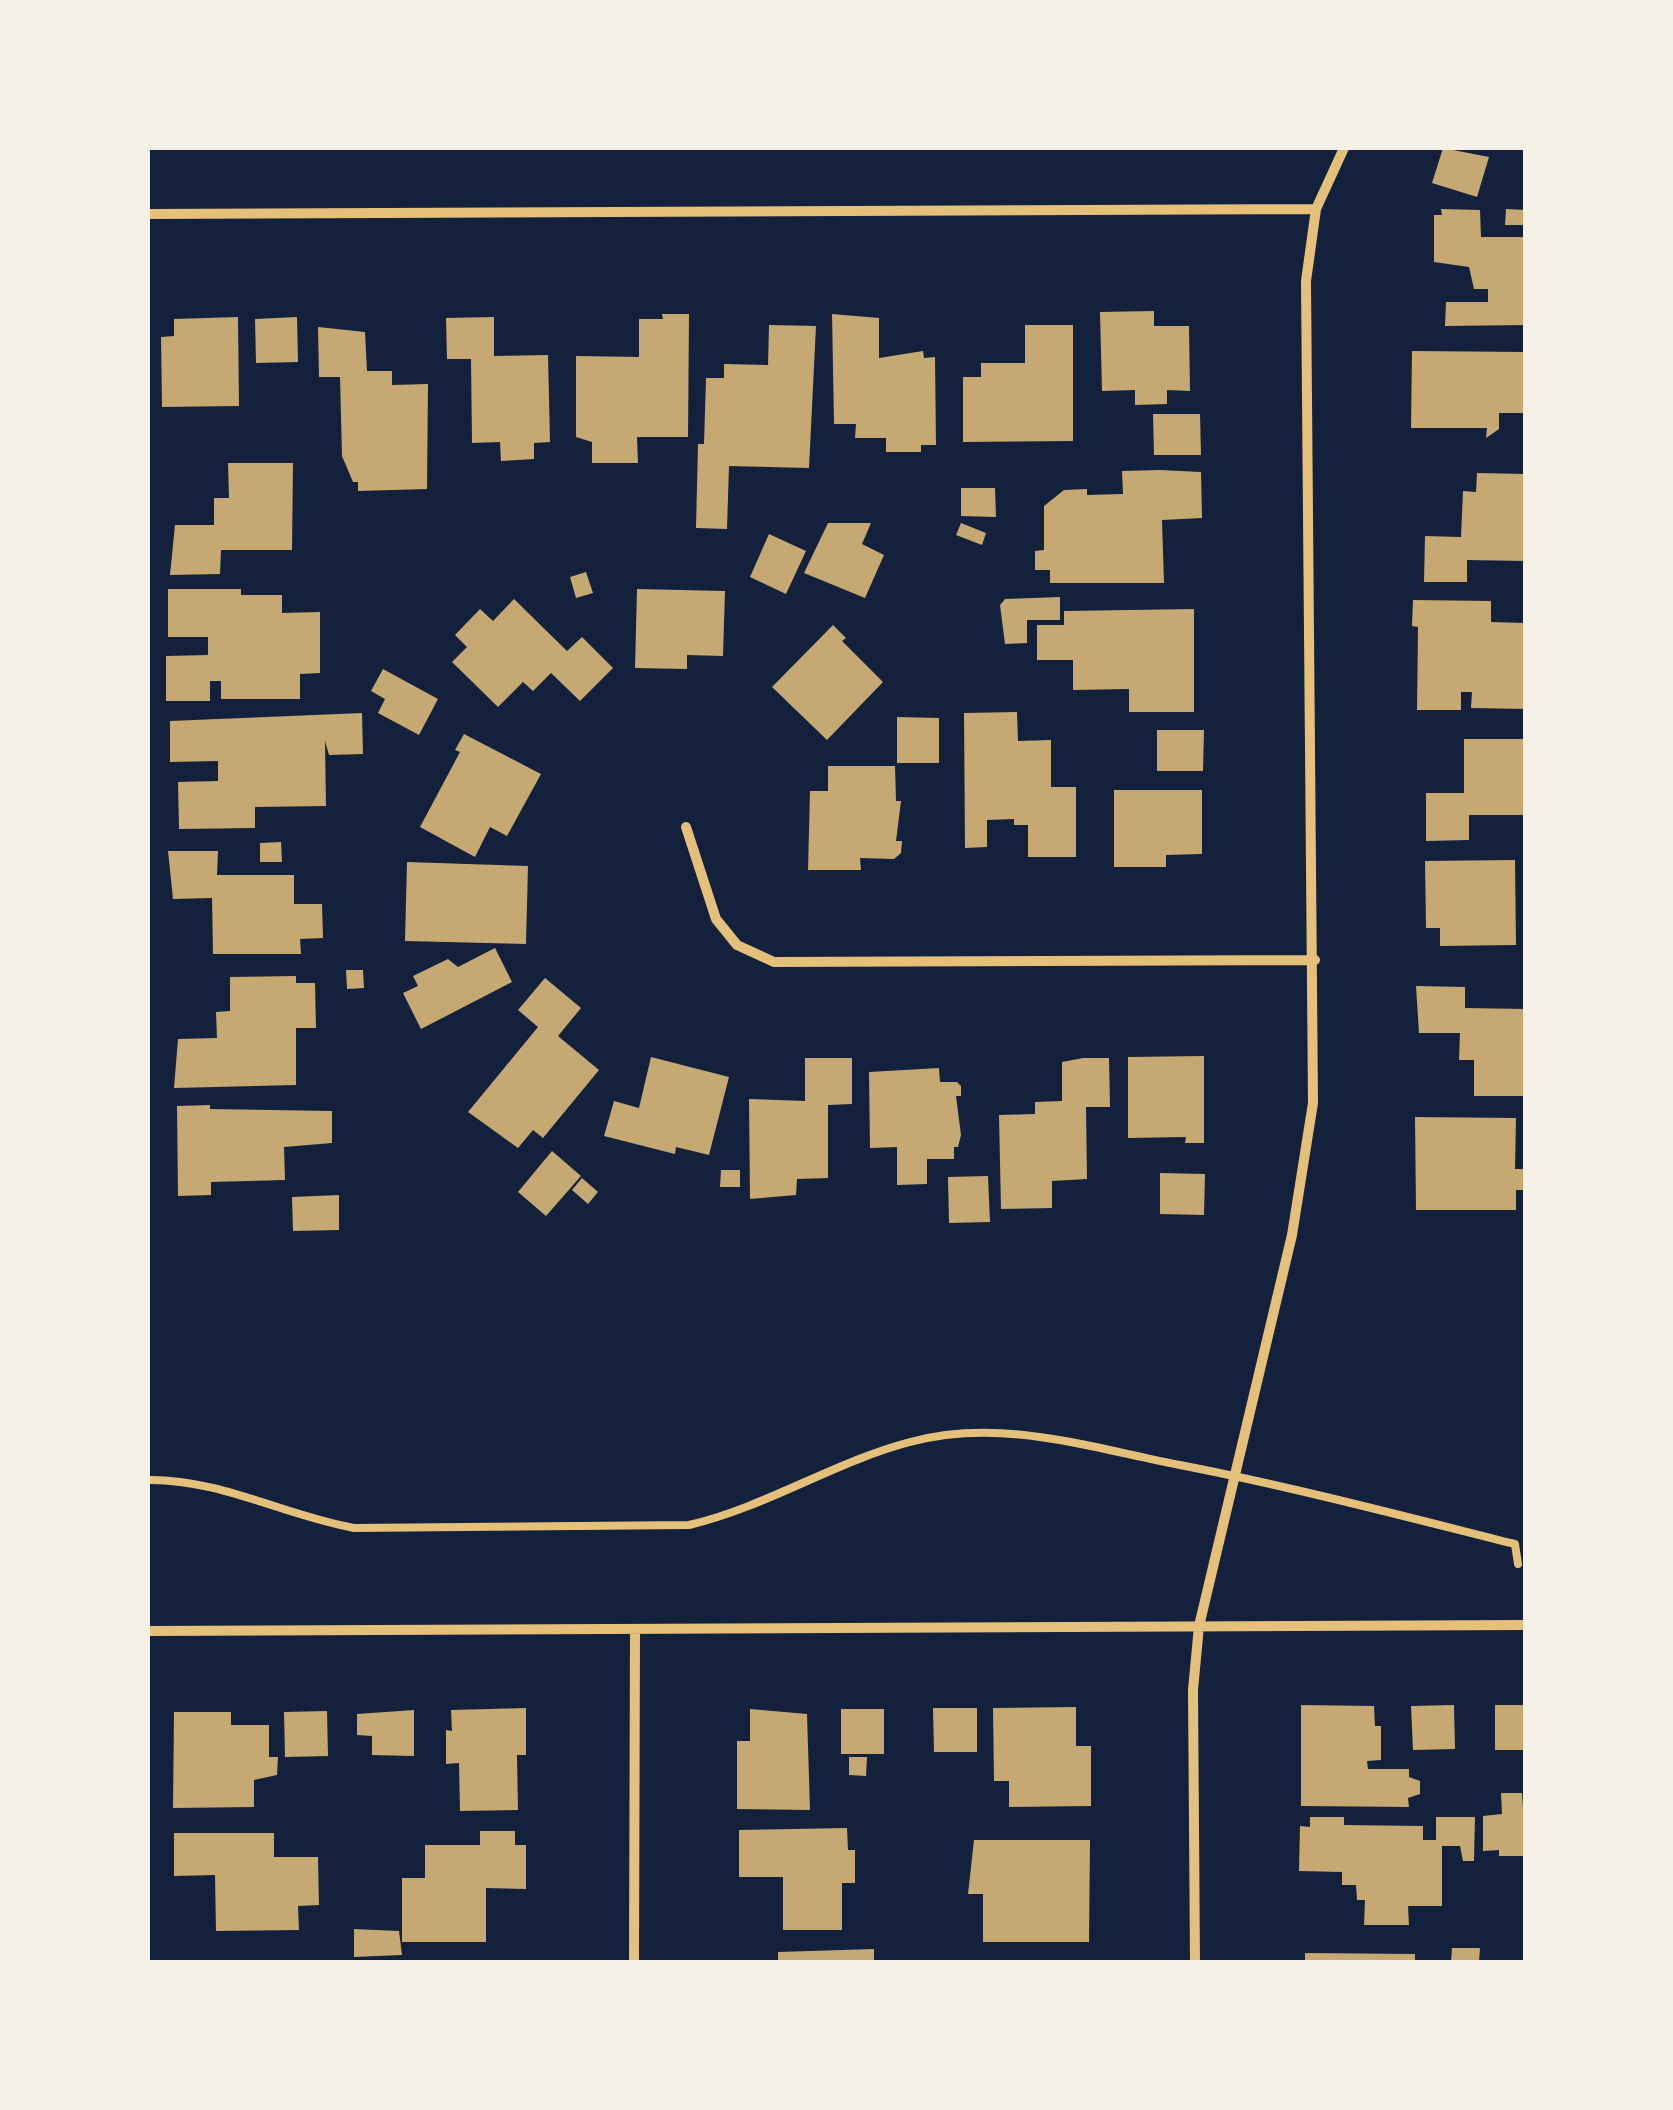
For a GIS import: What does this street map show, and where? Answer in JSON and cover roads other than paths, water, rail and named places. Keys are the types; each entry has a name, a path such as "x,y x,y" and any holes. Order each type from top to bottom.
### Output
{"street":[{"path":"1195,1962 1192,1690 1199,1626 1292,1236 1313,1103 1306,282 1316,210 1344,148"},
{"path":"148,214 1316,210"},
{"path":"686,827 716,919 737,945 774,962 1314,960"},
{"path":"148,1631 1526,1625"},
{"path":"634,1962 635,1630"}],"lane":[{"path":"148,1480 213,1485 311,1520 354,1528 689,1526 724,1517 910,1442 981,1430 1054,1438 1236,1474 1514,1544 1518,1564"}]}
